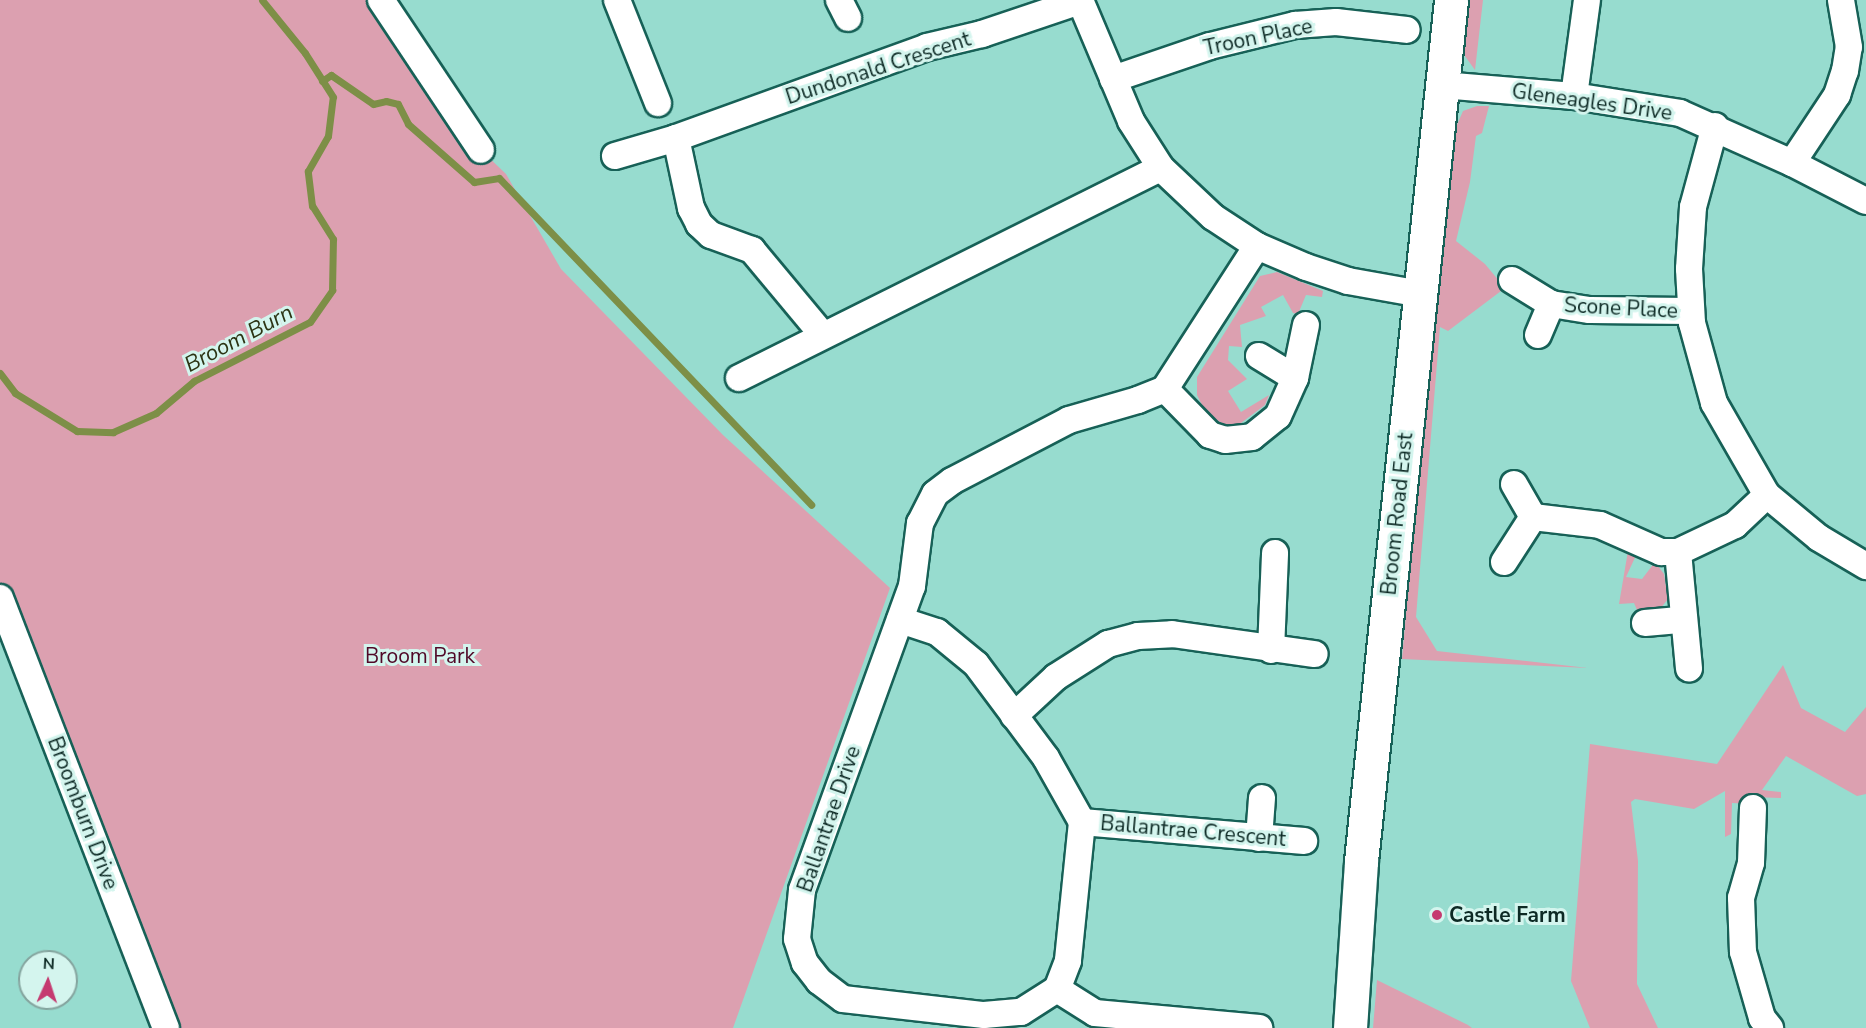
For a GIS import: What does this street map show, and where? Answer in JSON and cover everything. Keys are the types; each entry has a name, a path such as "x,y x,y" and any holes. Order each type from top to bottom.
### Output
{"street":[{"path":"381,0 481,150"},
{"path":"617,0 658,103"},
{"name":"Broom Road East","path":"1350,1028 1362,850 1451,0"},
{"path":"1574,96 1587,0"},
{"path":"1080,1 1131,121 1161,168 1213,217 1257,246 1348,280 1421,294"},
{"name":"Dundonald Crescent","path":"615,156 676,138 927,47 982,34 1080,1"},
{"path":"1791,163 1837,95 1845,71 1849,47 1844,1"},
{"name":"Troon Place","path":"1113,79 1210,46 1294,25 1336,22 1407,30"},
{"name":"Gleneagles Drive","path":"1442,85 1574,96 1646,106 1715,126 1866,201"},
{"path":"1715,126 1693,207 1689,269 1691,311 1714,403 1767,495 1820,538 1866,566"},
{"path":"676,138 691,208 699,224 711,236 752,250 822,334"},
{"path":"739,378 822,334 1161,168"},
{"path":"1257,246 1165,388 1210,435 1241,439 1260,432 1278,416 1294,378 1306,326"},
{"name":"Scone Place","path":"1512,280 1551,304 1590,310 1691,311"},
{"name":"Scone Place","path":"1538,335 1551,304"},
{"path":"1259,356 1294,378"},
{"name":"Ballantrae Drive","path":"1057,989 1021,1012 984,1015 843,999 819,981 805,963 797,939 802,890 912,586 920,523 935,494 952,481 1069,420 1138,400 1165,388"},
{"path":"1514,484 1533,517"},
{"path":"1533,517 1600,525 1661,552 1678,552 1735,525 1767,495"},
{"path":"1504,562 1533,517"},
{"path":"1678,552 1682,620 1689,668"},
{"path":"1270,650 1275,553"},
{"name":"Broomburn Drive","path":"2,606 166,1028"},
{"name":"Ballantrae Crescent","path":"900,620 937,632 976,664 1046,758 1082,822 1068,961 1057,989"},
{"path":"1645,623 1682,620"},
{"path":"1014,716 1056,677 1108,644 1138,636 1172,634 1270,650 1315,654"},
{"path":"1258,838 1262,798"},
{"path":"1753,808 1751,863 1741,898 1743,952 1762,1018 1770,1028"},
{"name":"Ballantrae Crescent","path":"1082,822 1304,841"},
{"path":"1057,989 1095,1012 1259,1028"}],"green space":[{"name":"Broom Park","path":"0,0 382,0 481,150 506,174 561,269 723,435 890,588 733,1028 166,1028 0,598"},
{"path":"1467,0 1483,0 1475,70 1462,52"},
{"path":"1477,106 1489,106 1482,133 1476,136 1470,182 1456,241 1485,264 1505,288 1448,331 1440,327 1416,617 1437,651 1588,668 1402,659 1434,295 1441,265 1453,134 1463,111"},
{"path":"1277,272 1323,291 1322,297 1306,295 1298,314 1293,313 1283,295 1261,307 1266,316 1240,325 1242,347 1229,346 1228,360 1247,379 1228,391 1241,412 1269,395 1265,405 1233,429 1218,421 1203,407 1197,395 1197,377 1260,276"},
{"path":"1629,545 1638,551 1626,577 1642,579 1655,562 1664,574 1668,599 1656,614 1640,617 1634,603 1619,604"},
{"path":"1783,665 1801,708 1845,732 1866,707 1866,794 1857,796 1786,756 1762,790 1781,792 1781,798 1752,797 1751,804 1732,803 1731,834 1725,837 1725,791 1694,809 1635,799 1631,802 1638,861 1637,984 1658,1028 1590,1028 1571,981 1590,744 1717,764"},
{"path":"1377,980 1468,1025 1472,1028 1373,1028"}],"waterway":[{"name":"Broom Burn","path":"0,373 15,393 77,431 113,432 156,413 194,381 310,322 332,290 333,239 312,206 308,171 328,136 333,97 305,53 262,0"},
{"path":"322,81 331,75 373,104 386,101 398,104 408,124 474,182 499,178 811,505"}],"place":[{"name":"Castle Farm","path":"1437,915"}]}
